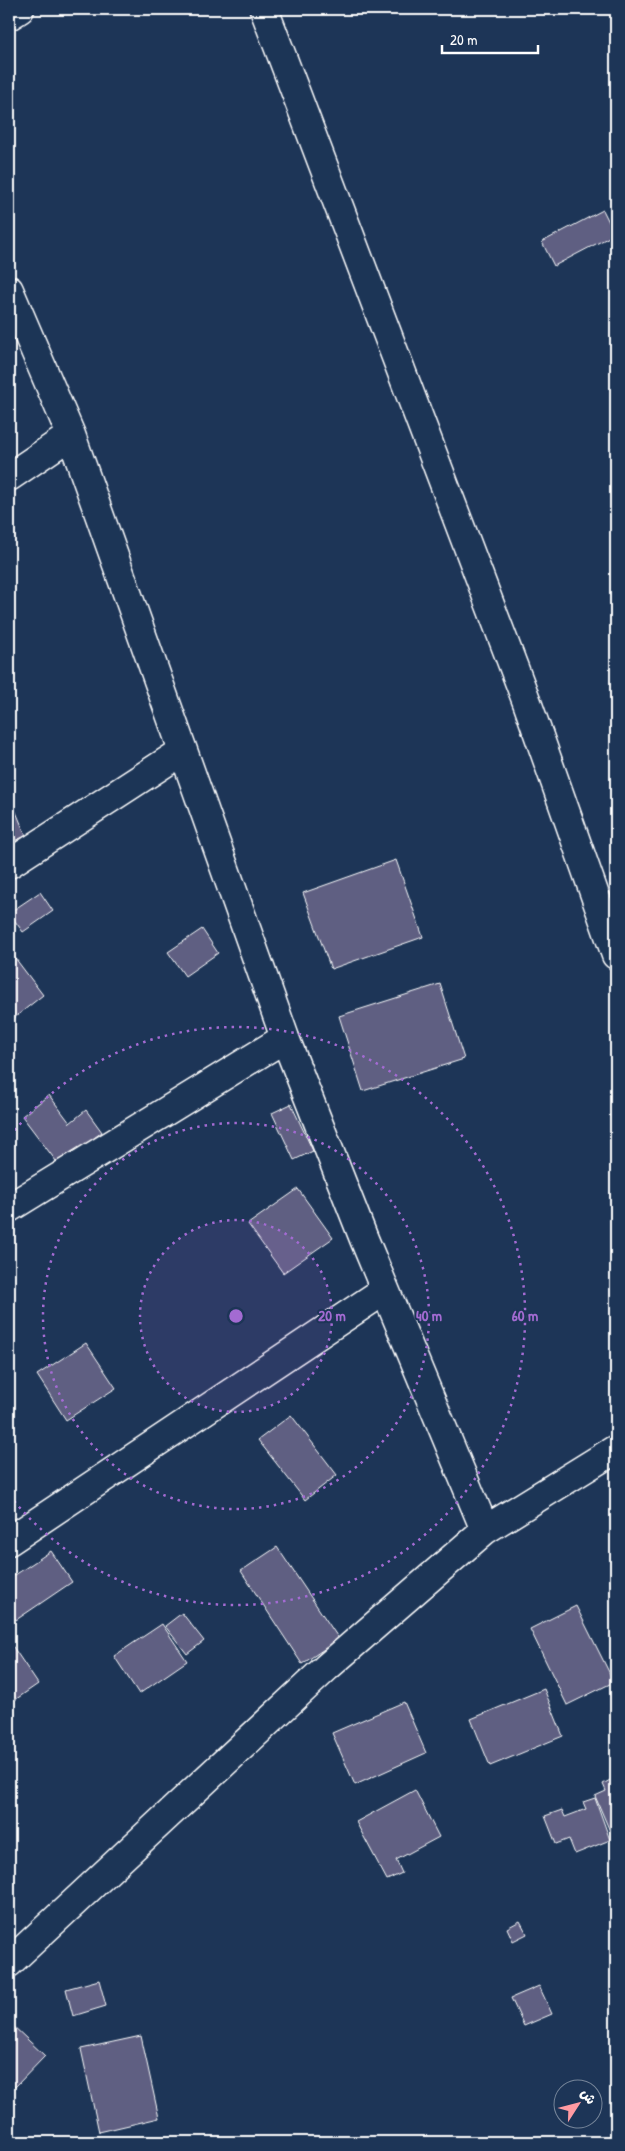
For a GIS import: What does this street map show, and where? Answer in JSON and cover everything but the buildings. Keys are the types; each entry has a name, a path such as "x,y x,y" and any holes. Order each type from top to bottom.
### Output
{"street":[{"path":"9,16 20,9"},
{"path":"264,9 528,705 616,955"},
{"path":"9,290 71,435 285,1038 364,1239 485,1530"},
{"path":"9,477 71,435"},
{"path":"9,864 183,751"},
{"path":"9,1208 285,1038"},
{"path":"9,1541 386,1290"},
{"path":"9,1963 327,1667 485,1530 616,1449"}]}
